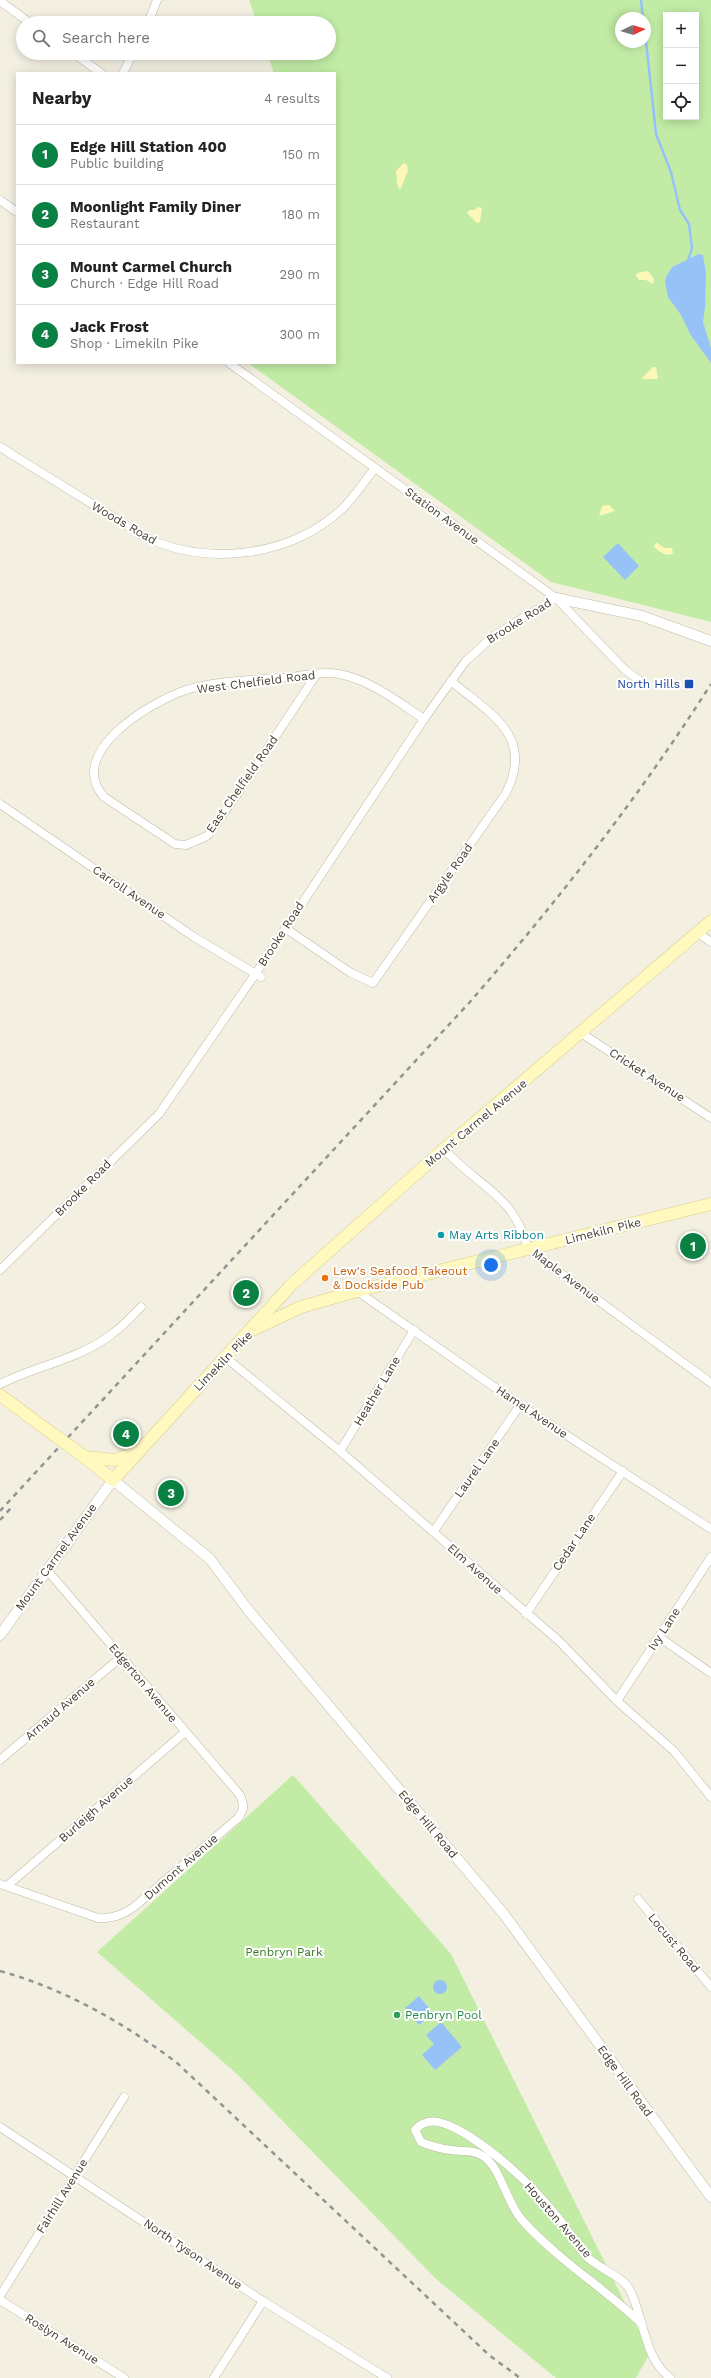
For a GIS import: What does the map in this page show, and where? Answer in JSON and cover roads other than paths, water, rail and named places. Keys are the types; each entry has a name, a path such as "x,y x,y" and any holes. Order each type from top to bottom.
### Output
{"main road":[{"name":"Mount Carmel Avenue","path":"248,1332 292,1284 444,1149 711,921"},
{"name":"Limekiln Pike","path":"113,1480 248,1332 301,1307 357,1291 711,1204"},
{"path":"0,1395 84,1456 113,1480"},
{"path":"84,1456 115,1460 140,1451"}],"street":[{"path":"151,16 157,0"},
{"path":"0,1 20,16"},
{"path":"83,60 100,72"},
{"path":"124,72 130,60"},
{"path":"0,200 16,211"},
{"name":"Station Avenue","path":"229,364 556,598 624,669 644,684"},
{"name":"Woods Road","path":"0,447 147,538 172,549 220,554 259,550 300,537 341,510 375,468"},
{"path":"556,598 642,616 711,642"},
{"name":"Brooke Road","path":"0,1270 159,1114 258,975 285,928 424,719 451,681 478,648 492,637 556,598"},
{"name":"West Chelfield Road","path":"94,778 92,768 94,760 110,739 130,720 149,708 185,691 220,683 316,674 338,674 360,680 424,719"},
{"name":"East Chelfield Road","path":"94,778 97,789 104,797 164,838 175,844 186,845 196,842 207,836 226,810 316,674"},
{"name":"Argyle Road","path":"285,928 351,973 373,983 506,793 516,767 516,751 513,742 491,715 451,681"},
{"name":"Carroll Avenue","path":"0,804 194,937 258,975"},
{"path":"698,933 711,942"},
{"name":"Cricket Avenue","path":"581,1033 711,1118"},
{"name":"Maple Avenue","path":"444,1149 456,1163 505,1202 523,1230 528,1249 711,1384"},
{"name":"Hamel Avenue","path":"357,1291 520,1405 711,1529"},
{"path":"0,1384 82,1352 113,1334 141,1307"},
{"name":"Heather Lane","path":"340,1451 414,1330"},
{"name":"Elm Avenue","path":"225,1357 340,1451 434,1531 481,1576 559,1641 617,1701 674,1752 711,1797"},
{"name":"Laurel Lane","path":"434,1531 520,1405"},
{"name":"Cedar Lane","path":"526,1614 623,1471"},
{"name":"Mount Carmel Avenue","path":"0,1635 113,1480"},
{"name":"Edge Hill Road","path":"113,1480 210,1559 248,1611 503,1913 710,2194"},
{"name":"Ivy Lane","path":"617,1701 711,1557"},
{"name":"Edgerton Avenue","path":"47,1570 240,1795"},
{"path":"659,1638 711,1673"},
{"name":"Arnaud Avenue","path":"0,1760 121,1657"},
{"name":"Burleigh Avenue","path":"4,1885 185,1732"},
{"name":"Dumont Avenue","path":"4,1885 98,1918 107,1919 116,1916 134,1907 238,1818 242,1812 244,1804 240,1795"},
{"name":"Locust Road","path":"638,1899 711,1987"},
{"name":"Fairhill Avenue","path":"0,2296 124,2097"},
{"name":"Houston Avenue","path":"642,2324 603,2289 559,2257 522,2220 508,2200 488,2160 467,2150 453,2151 421,2142 415,2130 426,2122 440,2121 492,2151 532,2188 560,2220 586,2256 630,2289 655,2360 670,2378"},
{"name":"North Tyson Avenue","path":"0,2127 263,2301 387,2378"},
{"name":"Roslyn Avenue","path":"0,2300 124,2378"},
{"path":"214,2378 263,2301"}],"water":[{"path":"699,254 703,255 706,273 703,322 711,348 711,363 690,334 681,315 668,297 665,282 666,277 672,267"},
{"path":"618,543 639,566 625,580 603,557"},
{"path":"440,1980 445,1982 447,1987 445,1992 440,1994 435,1992 433,1987 435,1982"},
{"path":"419,1996 433,2013 419,2025 405,2008"},
{"path":"441,2022 462,2047 435,2070 422,2055 434,2044 426,2035"}],"waterway":[{"path":"641,0 642,12"},
{"path":"647,48 656,134 671,172 680,210 689,224 692,248 688,261"}],"railway":[{"path":"0,1511 469,1003 502,965 596,848 626,808 684,726 711,684"},
{"path":"0,1520 11,1508"},
{"path":"0,1971 47,1987 92,2008 135,2033 176,2062 489,2355 520,2378"}],"place":[{"name":"North Hills","path":"689,684"},
{"name":"May Arts Ribbon","path":"441,1235"},
{"name":"Edge Hill Station 400","path":"693,1246"},
{"name":"Lew's Seafood Takeout & Dockside Pub","path":"325,1278"},
{"name":"Moonlight Family Diner","path":"246,1293"},
{"name":"Jack Frost","path":"126,1434"},
{"name":"Mount Carmel Church","path":"171,1493"},
{"name":"Penbryn Pool","path":"397,2015"}],"park label":[{"name":"Penbryn Park","path":"284,1952"}]}
